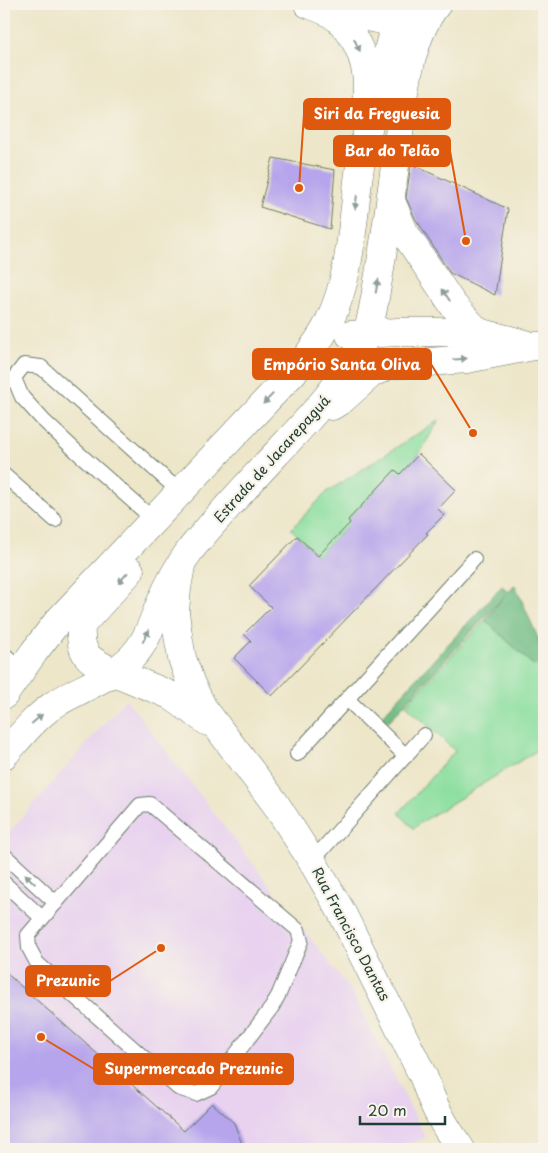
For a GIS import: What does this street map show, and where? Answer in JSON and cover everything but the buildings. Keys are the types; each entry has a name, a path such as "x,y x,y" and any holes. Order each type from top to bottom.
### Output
{"main road":[{"path":"4,695 13,662 34,652 58,621 302,363 316,346 329,324 345,275 349,256 362,153 367,79 359,48 343,24 332,15 308,4"},
{"path":"321,4 385,20 397,9"},
{"path":"397,9 415,17 434,7"},
{"name":"Estrada de Jacarepaguá","path":"4,755 31,724 53,705 114,672 134,656 148,634 168,588 190,551 251,481 308,421 333,391 351,363 367,334 384,247 405,91 414,48 422,28 434,7"},
{"path":"362,153 387,60 397,9"},
{"path":"397,9 410,69"},
{"path":"390,198 404,232 453,305 478,332"},
{"path":"302,363 322,346 350,335 478,332 539,346"},
{"path":"308,421 344,399 372,373 390,365 467,359 539,346"},
{"name":"Rua Francisco Dantas","path":"153,520 137,562 82,625 81,637 83,648 88,657 95,663 170,694 219,731"},
{"name":"Rua Francisco Dantas","path":"181,566 175,612 182,658 191,684 203,708 219,731 274,803 341,911 424,1078 430,1098 439,1116 449,1134 461,1149"}],"lane":[{"path":"153,520 76,451 22,397 14,378 24,365 40,368 180,492"},
{"path":"4,474 55,520"},
{"path":"297,754 474,559"},
{"path":"347,699 406,756"},
{"path":"312,862 424,735"},
{"path":"150,804 298,930 301,941 272,1007 211,1087 196,1094 178,1088 37,963 28,948 28,935 56,903 140,805 150,804"},
{"path":"4,854 56,903"},
{"path":"4,883 42,918"}],"shaded area":[{"path":"126,699 351,991 426,1138 393,1149 4,1149 4,838"}],"green space":[{"path":"439,420 419,454 400,474 395,471 348,519 350,523 318,556 291,529 327,492"},
{"path":"515,585 544,652 544,657 535,666 485,620 506,594 388,722 382,716 502,586 509,592"},
{"path":"485,620 534,666 544,657 544,746 420,823 414,829 399,813 455,751 406,705"}],"place":[{"name":"Siri da Freguesia","path":"299,188"},
{"name":"Bar do Telão","path":"466,241"},
{"name":"Empório Santa Oliva","path":"473,433"},
{"name":"Prezunic","path":"161,948"},
{"name":"Supermercado Prezunic","path":"41,1037"}]}
